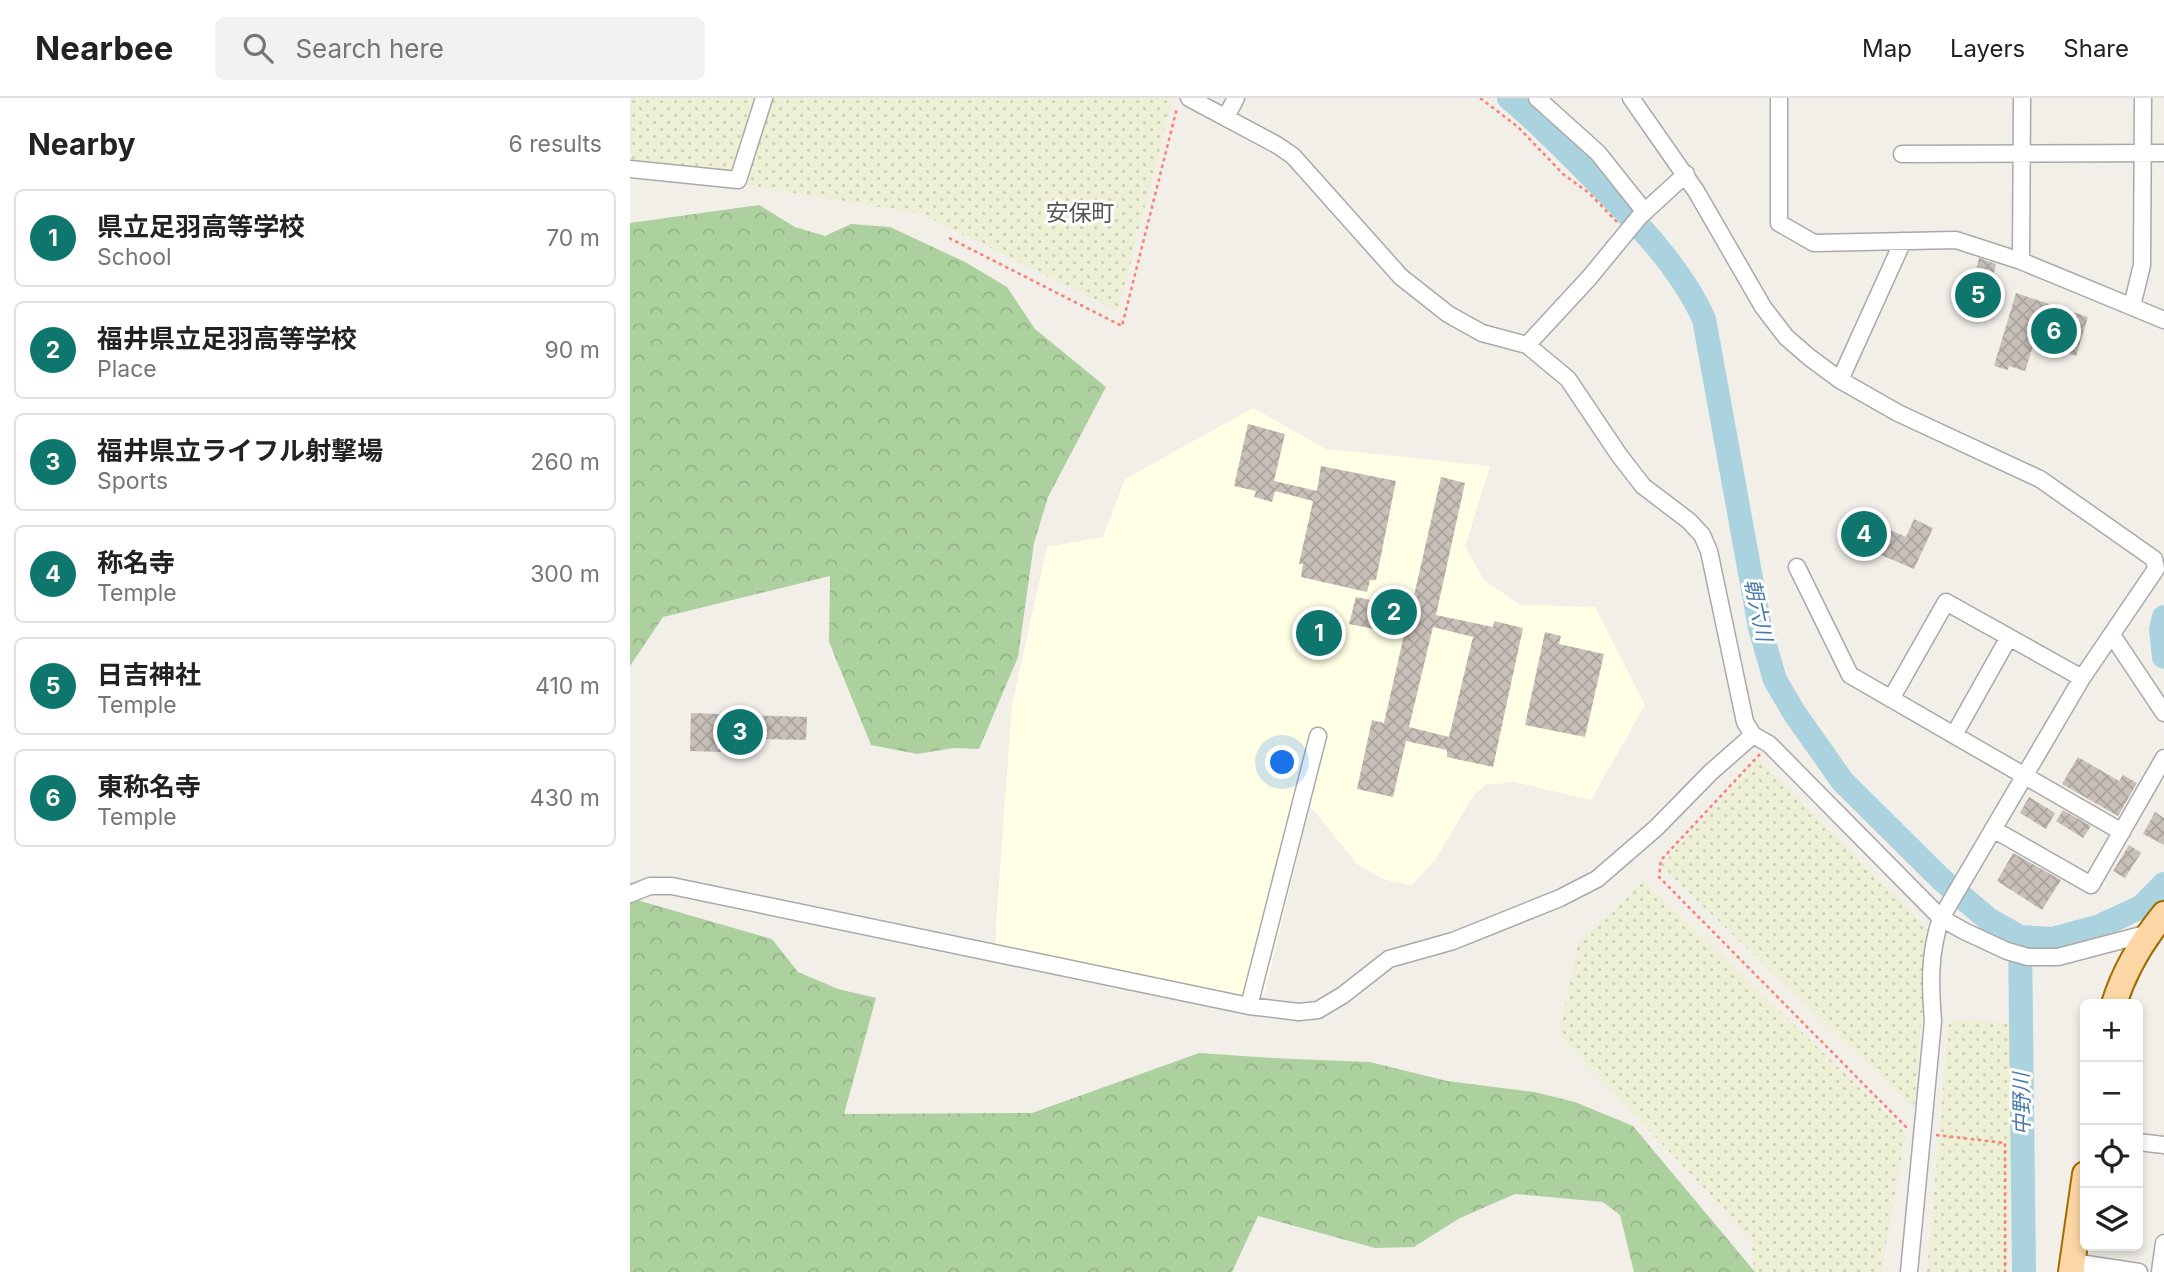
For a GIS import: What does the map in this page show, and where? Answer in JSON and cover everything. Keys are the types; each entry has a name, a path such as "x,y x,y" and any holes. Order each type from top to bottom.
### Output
{"main road":[{"path":"2116,999 2131,962 2159,922"},
{"path":"2072,1267 2083,1188"}],"street":[{"path":"630,169 738,180 764,98"},
{"path":"1189,98 1293,156 1401,276 1448,314 1482,333 1527,345 1568,379 1619,455 1643,485 1689,521 1702,535 1709,551 1745,722 1753,735 1769,744 1944,914 2007,951 2028,957 2058,957 2159,922"},
{"path":"1226,117 1236,98"},
{"path":"1537,98 1598,153 1643,214"},
{"path":"1631,98 1685,174 1763,307 1786,337 1840,380 1898,412 2040,479 2159,554 2156,569 2082,678 2024,775 1944,914 1933,943 1930,981 1933,1021 1909,1272"},
{"path":"1779,98 1779,223 1804,239 1814,243 1956,240 2021,261 2164,320"},
{"path":"2021,261 2022,98"},
{"path":"2132,306 2142,265 2143,98"},
{"path":"1902,154 2164,153"},
{"path":"1527,345 1589,278 1626,232 1685,174"},
{"path":"1840,380 1903,241"},
{"path":"1797,567 1850,675 2122,832"},
{"path":"1891,699 1946,602 2082,678"},
{"path":"2112,635 2164,713"},
{"path":"1954,735 2009,638"},
{"path":"630,894 650,886 672,886 1249,1006 1299,1012 1318,1010 1343,995 1389,959 1453,941 1560,898 1597,879 1656,828 1711,772 1753,735"},
{"path":"1249,1006 1318,736"},
{"path":"1993,829 2091,885 2164,758"},
{"path":"2143,1143 2164,1145"},
{"path":"2160,1272 2164,1243"},
{"path":"2072,1267 2139,1272"}],"path":[{"path":"949,238 1122,326 1180,98"},
{"path":"1479,98 1518,127 1563,174 1589,193 1626,232"},
{"path":"1769,744 1661,860 1658,877 1922,1138 2005,1143 2005,1272"}],"shaded area":[{"path":"630,98 759,98 735,172 630,162"},
{"path":"770,98 1169,98 1171,106 1118,311 922,214 746,185"},
{"path":"1253,408 1326,449 1490,466 1465,547 1484,580 1520,605 1595,607 1645,705 1591,800 1514,782 1485,785 1473,796 1435,860 1412,885 1385,880 1357,864 1310,806 1264,995 1242,995 996,946 1012,705 1047,547 1103,537 1125,479"},
{"path":"1758,759 1929,931 1914,1108 1661,866"},
{"path":"1643,880 1906,1132 1881,1272 1754,1272 1751,1238 1559,1035 1578,944"},
{"path":"1949,1020 2014,1023 2008,1272 1927,1272"}],"green space":[{"path":"759,205 795,227 825,236 851,224 890,227 965,262 1007,287 1035,329 1106,387 1048,497 1034,543 1018,657 979,749 954,748 917,754 871,745 829,642 830,576 663,617 630,666 630,223"},
{"path":"630,898 772,939 798,972 838,989 876,998 844,1114 1032,1113 1199,1053 1370,1062 1447,1081 1535,1092 1575,1102 1633,1126 1755,1272 1634,1272 1620,1215 1603,1202 1515,1194 1460,1218 1414,1247 1375,1248 1258,1216 1232,1272 630,1272"}],"building":[{"path":"1979,258 1996,264 1986,305 1969,299"},
{"path":"2016,293 2088,317 2076,356 2033,346 2025,371 2009,366 2008,370 1994,366"},
{"path":"1248,424 1285,434 1274,481 1317,491 1321,466 1396,481 1376,580 1370,580 1367,592 1301,577 1303,564 1299,564 1313,501 1275,491 1272,502 1254,497 1256,491 1234,486"},
{"path":"1441,477 1465,483 1436,615 1493,627 1494,621 1523,628 1493,767 1447,757 1447,750 1406,741 1393,797 1357,789 1372,720 1384,723 1404,635 1349,624 1356,597 1411,609","holes":["1433,627 1473,637 1449,737 1409,727"]},
{"path":"1855,514 1906,537 1914,519 1933,528 1914,569 1843,539"},
{"path":"1545,632 1561,636 1559,644 1604,654 1585,737 1525,725"},
{"path":"691,713 807,717 806,740 757,739 757,753 690,751"},
{"path":"2078,757 2119,781 2123,775 2137,783 2118,816 2062,784"},
{"path":"2029,797 2055,813 2046,829 2020,813"},
{"path":"2063,810 2091,826 2083,838 2056,821"},
{"path":"2155,812 2164,818 2164,845 2143,834"},
{"path":"2129,845 2141,853 2125,878 2113,871"},
{"path":"2013,853 2061,880 2042,910 1997,881"}],"waterway":[{"name":"朝六川","path":"1509,98 1568,153 1652,241 1681,278 1704,319 1760,628 1775,680 1795,714 1843,782 1941,879 1988,919 2020,937 2052,939 2100,926 2141,907 2164,884"},
{"name":"朝六川","path":"2164,617 2161,629 2164,657"},
{"name":"中野川","path":"2020,937 2024,1272"}],"place":[{"name":"日吉神社","path":"1978,295"},
{"name":"東称名寺","path":"2054,331"},
{"name":"称名寺","path":"1864,534"},
{"name":"福井県立足羽高等学校","path":"1394,612"},
{"name":"県立足羽高等学校","path":"1319,633"},
{"name":"福井県立ライフル射撃場","path":"740,732"}],"district":[{"name":"安保町","path":"1080,213"}]}
